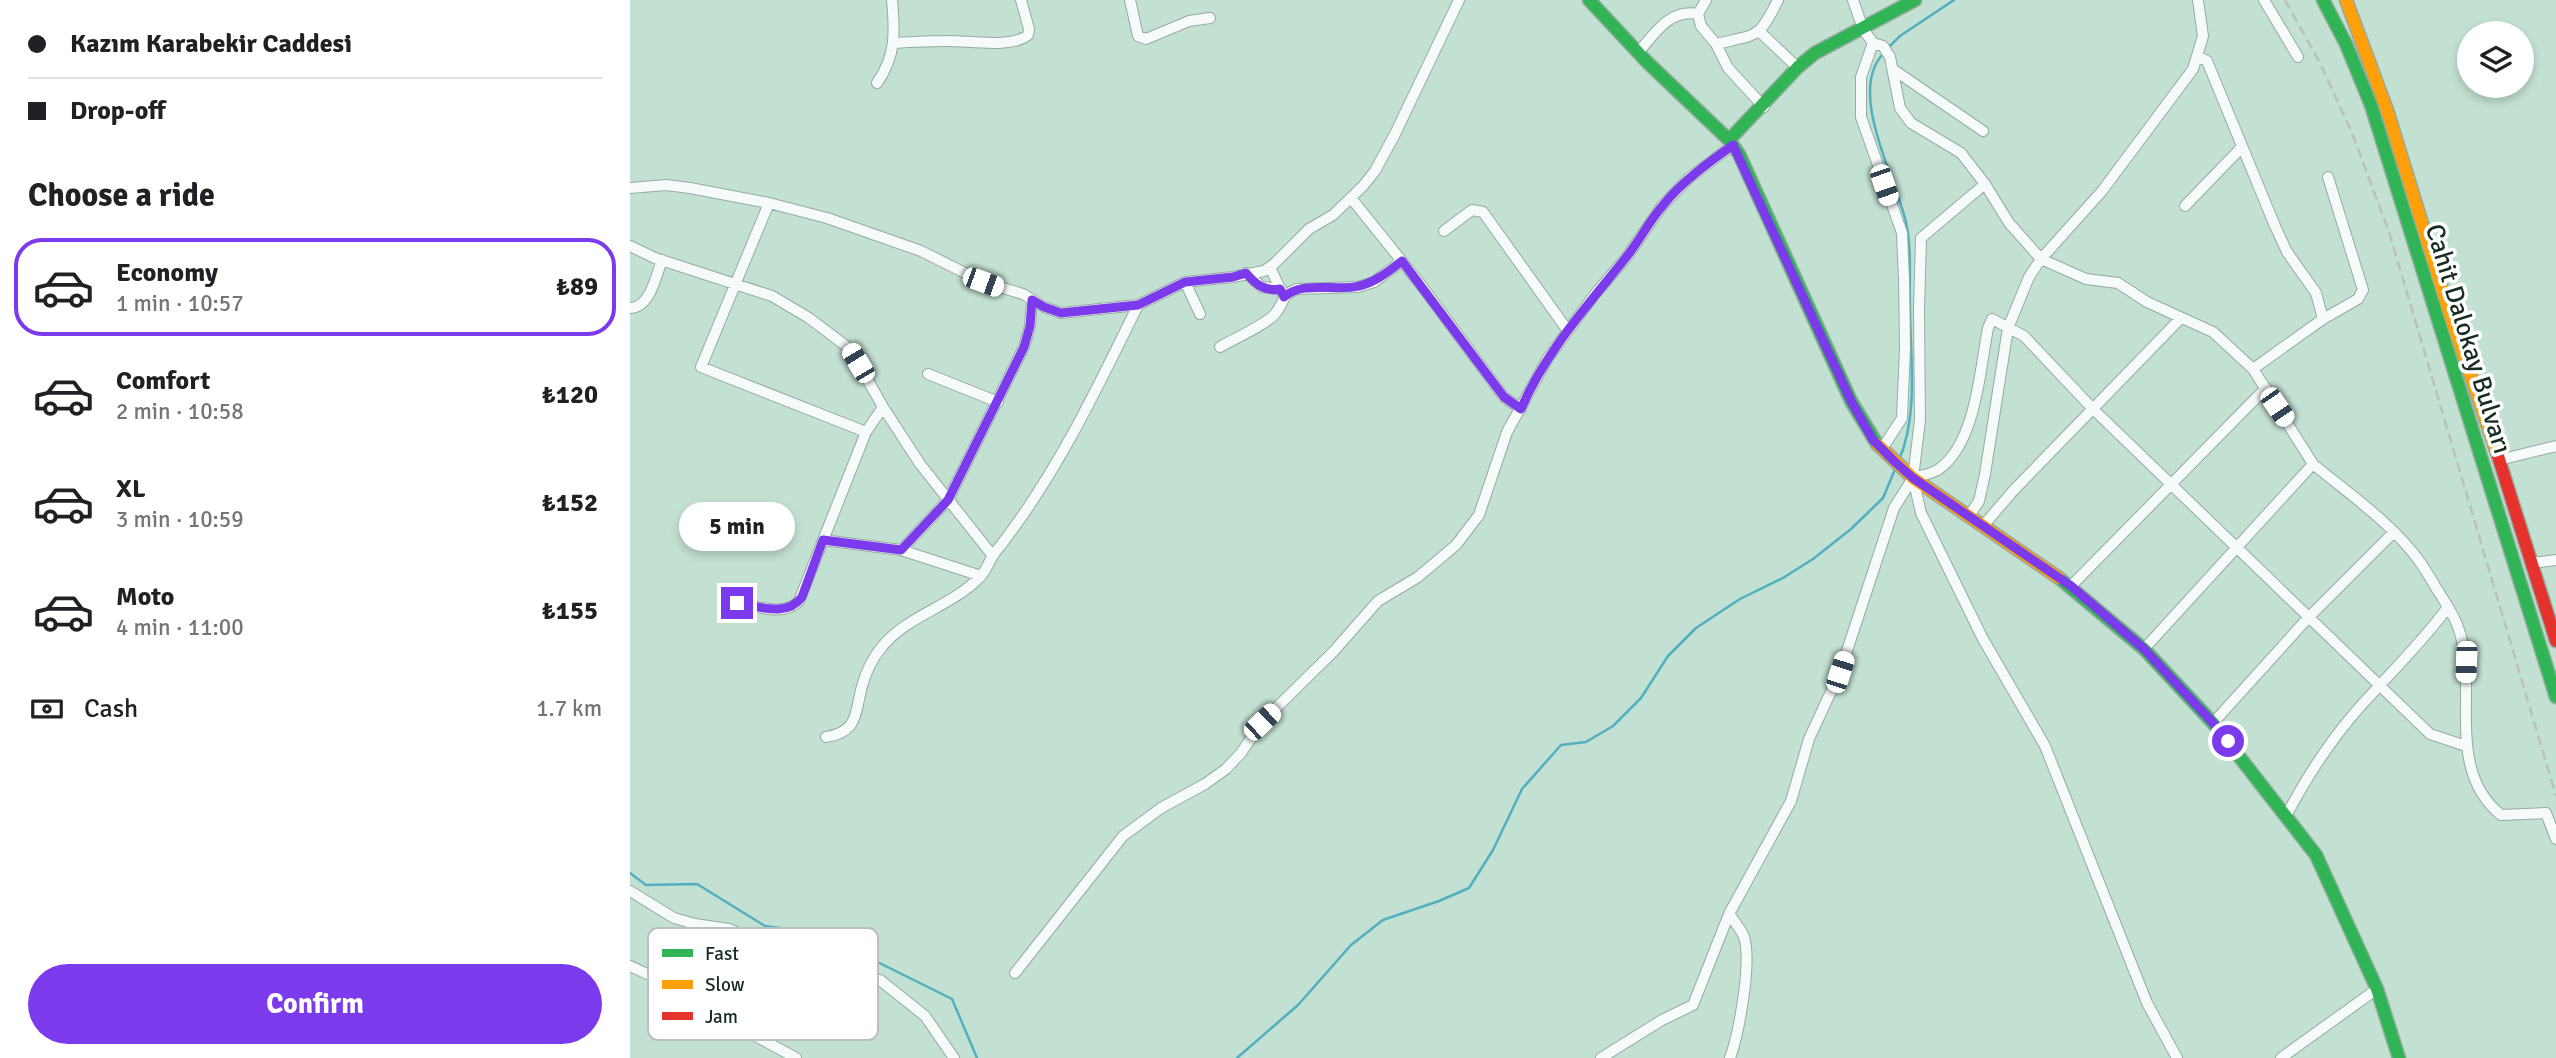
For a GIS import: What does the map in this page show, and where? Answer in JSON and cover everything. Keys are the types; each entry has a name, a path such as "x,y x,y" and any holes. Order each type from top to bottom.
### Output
{"street":[{"path":"877,83 887,69 894,43 892,0"},
{"path":"894,43 942,40 995,42 1024,38 1029,29 1021,0"},
{"path":"1130,0 1138,36 1141,38 1146,39 1189,22 1210,18"},
{"path":"630,188 666,185 690,187 827,218 921,251 983,282 1023,294 1044,307 1061,313 1138,305 1185,282 1264,271 1309,229 1333,215 1351,198 1369,178 1385,151 1459,0"},
{"path":"1589,0 1638,53 1731,143 1851,401 1873,440 1913,478 2071,586 2144,649 2213,723 2316,855 2377,989 2399,1058"},
{"path":"1706,0 1698,15 1700,26 1716,44 1728,68 1764,107"},
{"path":"1716,44 1760,32 1778,0"},
{"path":"1853,0 1863,29 1890,57 1900,108 1911,123 1961,153 1985,184 2009,223 2040,259 2086,279 2118,283 2147,302 2213,332 2253,369 2313,464 2393,533 2418,560 2458,626 2466,662 2466,746 2474,774 2488,805 2501,815 2546,813 2556,839"},
{"path":"1015,973 1123,836 1161,808 1206,784 1226,769 1241,753 1262,722 1326,660 1378,601 1418,577 1456,545 1479,515 1502,444 1542,368 1672,194 1731,143 1798,68 1827,44 1863,29 1915,0"},
{"path":"1969,516 1979,501 1985,474 2008,328 2029,276 2040,259 2102,191 2193,69 2203,36 2198,0"},
{"path":"2264,0 2298,57"},
{"name":"Cahit Dalokay Bulvarı","path":"2323,0 2358,71 2374,116 2556,697"},
{"name":"Cahit Dalokay Bulvarı","path":"2346,0 2388,110 2452,321 2556,641"},
{"path":"1638,53 1670,18 1684,13 1698,15"},
{"path":"1760,32 1798,68"},
{"path":"1878,44 1861,77 1861,117 1902,233 1905,348 1902,418 1882,449"},
{"path":"2197,56 2207,61 2287,252 2316,293 2323,319"},
{"path":"1894,69 1983,131"},
{"path":"2185,206 2242,147"},
{"path":"2253,369 2323,319 2358,299 2363,290 2328,177"},
{"path":"1985,184 1921,239 1920,419 1913,478 1926,524 1983,639 2045,746 2147,1003 2177,1058"},
{"path":"1351,198 1504,397 1521,409"},
{"path":"769,203 701,367 866,432"},
{"path":"1444,231 1472,210 1483,212 1568,331"},
{"path":"630,246 662,260 772,296 809,318 850,349 920,464 993,556"},
{"path":"630,308 638,308 645,302 662,260"},
{"path":"1246,273 1262,287 1282,293 1297,289 1341,289 1366,285 1402,261"},
{"path":"1220,347 1274,316 1282,293 1270,267"},
{"path":"1185,282 1200,314"},
{"path":"901,550 948,500 998,402 1027,337 1032,300"},
{"path":"826,737 842,732 851,725 856,715 866,671 892,635 909,622 952,598 981,576 1055,467 1138,305"},
{"path":"1983,526 2181,318"},
{"path":"1601,1058 1662,1020 1693,1005 1729,914 1791,801 1809,739 1840,672 1894,508 1913,478 1938,470 1956,450 1972,415 1987,328 1992,319 2024,336 2093,409 2431,734 2466,746"},
{"path":"928,374 998,402"},
{"path":"2071,586 2266,388"},
{"path":"737,603 779,610 796,604 802,597 866,432 883,407"},
{"path":"2499,460 2556,446"},
{"path":"2144,649 2313,464"},
{"path":"2213,723 2308,618 2393,533"},
{"path":"823,540 901,550 981,576"},
{"path":"2531,564 2556,560"},
{"path":"2286,816 2309,775 2357,710 2426,636 2448,607"},
{"path":"630,891 665,913 685,921 724,928"},
{"path":"1729,914 1744,936 1746,963 1742,1000 1730,1058"},
{"path":"630,967 648,975"},
{"path":"878,979 925,1016 954,1058"},
{"path":"2281,1058 2377,989"},
{"path":"763,1040 796,1058"}],"waterway":[{"path":"1887,49 1900,36 1954,0"},
{"path":"1883,54 1873,70 1870,90 1872,113 1906,222 1910,253 1911,404 1909,424 1899,460"},
{"path":"1237,1058 1298,1005 1351,945 1383,920 1469,888 1493,850 1522,789 1561,745 1586,742 1613,726 1641,698 1668,656 1696,628 1740,599 1783,578 1813,559 1851,529 1883,498 1896,467"},
{"path":"630,873 646,885 697,884 765,926 780,928"},
{"path":"878,962 952,999 977,1058"}],"railway":[{"path":"2285,0 2320,63 2352,133 2389,232 2556,796"}],"traffic: fast":[{"path":"1589,0 1647,62 1729,140 1739,154 1851,401 1877,444"},
{"path":"1729,140 1798,67 1815,53 1915,0"},
{"path":"2323,0 2346,44 2371,105 2556,697"},
{"path":"2059,578 2144,649 2213,723 2316,855 2377,989 2399,1058"}],"traffic: slow":[{"path":"2346,0 2387,110 2452,321 2498,456"},
{"path":"1877,444 1913,478 2059,578"}],"traffic: jam":[{"path":"2498,456 2556,641"}],"route":[{"path":"737,603 779,610 796,604 802,597 823,540 901,550 948,500 1024,347 1030,326 1032,300 1061,313 1138,305 1185,282 1246,273 1262,287 1269,290 1280,289 1284,297 1297,289 1341,289 1366,285 1402,261 1504,397 1521,409 1548,358 1595,294 1626,258 1662,206 1699,169 1733,145 1851,401 1873,440 1913,478 2071,586 2144,649 2228,741"}]}
